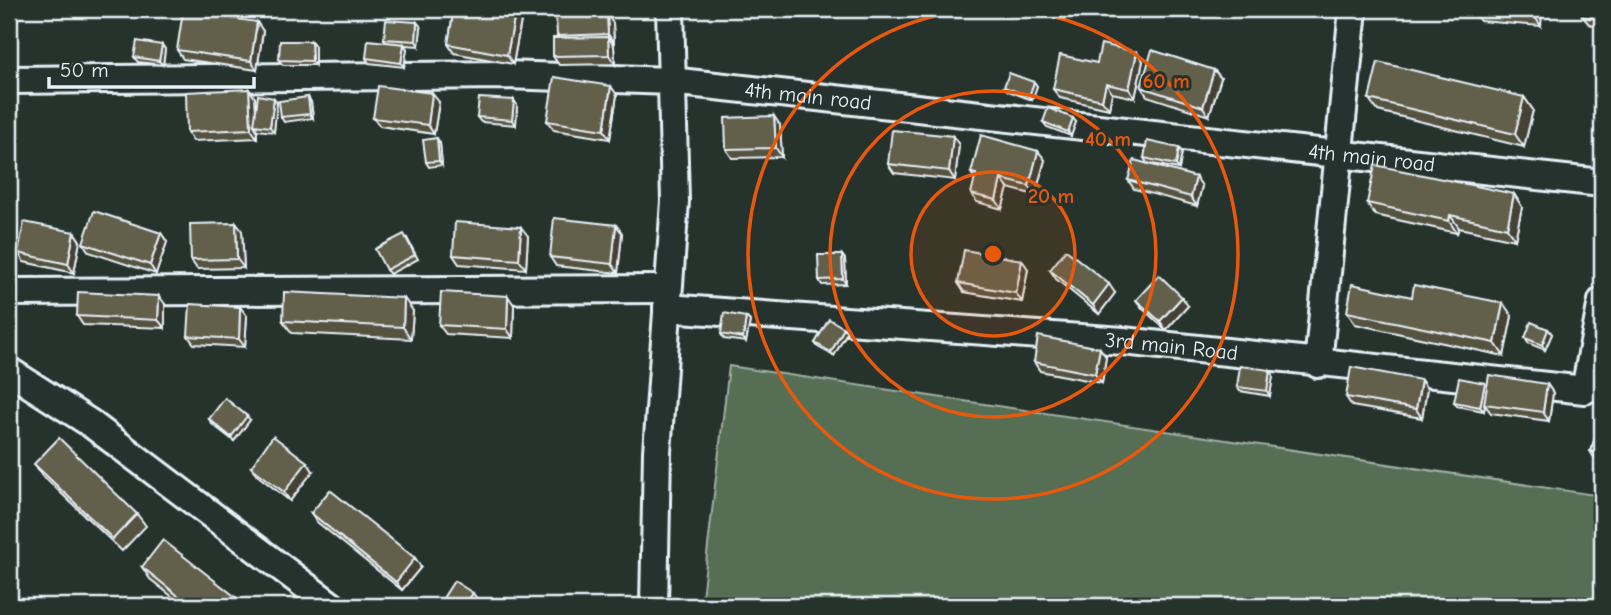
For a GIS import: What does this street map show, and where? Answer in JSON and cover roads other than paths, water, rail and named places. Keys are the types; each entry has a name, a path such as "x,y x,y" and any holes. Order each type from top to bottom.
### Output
{"street":[{"path":"654,606 657,452 675,201 670,9"},
{"path":"1318,364 1353,9"},
{"name":"4th main road","path":"9,80 506,75 670,81 1602,183"},
{"name":"3rd main Road","path":"9,292 398,288 668,299 1123,341 1318,364 1585,390 1602,301"},
{"path":"9,371 90,423 332,606"}]}
